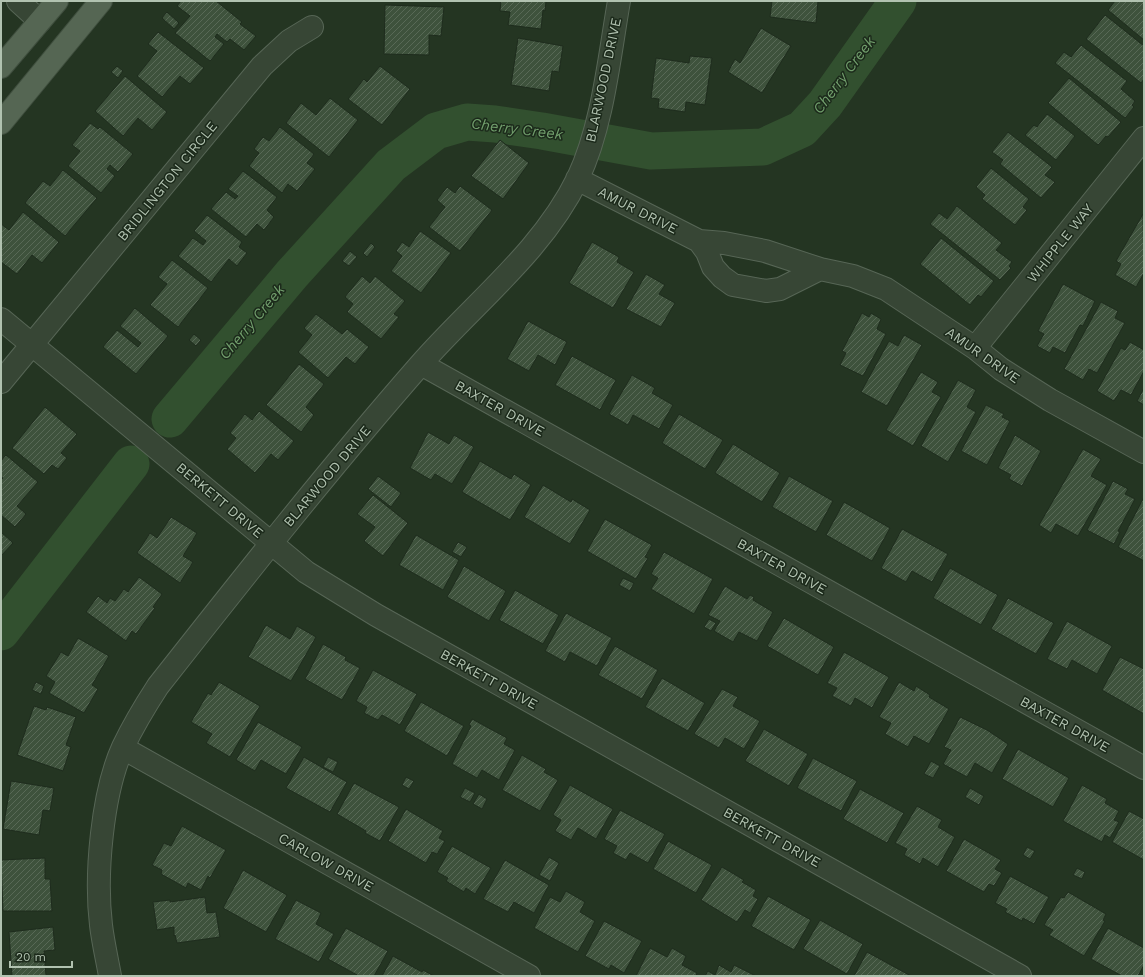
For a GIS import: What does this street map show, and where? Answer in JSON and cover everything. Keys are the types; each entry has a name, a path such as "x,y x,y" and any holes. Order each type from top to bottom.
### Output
{"main road":[{"path":"1,67 57,1"},
{"path":"1,123 101,1"}],"street":[{"path":"18,1 40,21"},
{"name":"BLARWOOD DRIVE","path":"110,976 101,924 101,842 109,794 123,748 144,706 158,686 271,544 421,364 532,246 549,225 577,180 587,157 598,121 619,1"},
{"name":"BRIDLINGTON CIRCLE","path":"1,382 262,66 289,41 312,27"},
{"name":"WHIPPLE WAY","path":"975,348 1137,161 1144,138"},
{"name":"AMUR DRIVE","path":"577,180 699,241 724,243 765,251 820,269 853,276 876,284 975,348 1002,369 1050,400 1144,452"},
{"path":"699,241 707,252 714,267 722,277 733,285 766,291 780,289 820,269"},
{"name":"BERKETT DRIVE","path":"1,319 119,415 306,572 376,615 1020,976"},
{"name":"BAXTER DRIVE","path":"421,364 1144,768"},
{"name":"CARLOW DRIVE","path":"123,748 529,976"}],"building":[{"path":"181,1 216,1 242,22 240,24 256,36 244,50 230,39 227,42 217,34 215,37 224,44 210,61 175,33 190,16 177,6"},
{"path":"501,1 546,1 545,11 543,10 541,29 508,25 510,12 500,11"},
{"path":"772,1 818,1 816,23 770,17"},
{"path":"1115,1 1144,1 1144,40 1108,10"},
{"path":"385,5 444,7 441,36 429,35 429,55 384,54"},
{"path":"167,12 179,23 174,29 162,18"},
{"path":"1105,15 1144,46 1144,79 1141,83 1086,39"},
{"path":"761,28 791,46 762,93 728,72 735,59 740,63"},
{"path":"158,32 204,68 190,84 180,76 162,97 137,76 157,51 148,44"},
{"path":"518,38 563,46 559,72 552,71 549,91 511,85"},
{"path":"1081,45 1127,81 1121,89 1135,101 1132,105 1134,107 1125,118 1055,63 1064,52 1071,57"},
{"path":"690,56 712,58 705,105 686,102 685,112 658,108 659,99 651,98 656,58 689,63"},
{"path":"117,66 123,71 118,78 111,72"},
{"path":"380,66 410,89 382,125 348,99 364,79 367,82"},
{"path":"125,76 167,112 152,130 138,118 123,136 95,111"},
{"path":"1069,78 1121,122 1108,137 1106,136 1098,145 1048,103"},
{"path":"330,98 358,120 329,157 286,123 301,103 316,115"},
{"path":"1047,114 1075,136 1056,160 1025,135 1034,125 1037,127"},
{"path":"90,123 98,129 100,127 133,154 118,172 110,165 107,169 115,176 101,193 68,166 80,151 72,145"},
{"path":"280,127 314,154 307,163 315,169 297,191 288,184 282,193 249,166 259,153 254,149 263,137 269,141"},
{"path":"1008,132 1052,167 1045,175 1055,182 1041,198 1000,164 1003,160 992,152"},
{"path":"500,140 529,163 503,199 471,176"},
{"path":"991,168 1029,199 1023,207 1027,210 1015,225 982,199 985,195 976,187"},
{"path":"63,170 97,198 65,236 25,203 43,181 50,186"},
{"path":"243,171 277,197 267,210 274,217 264,230 257,224 246,237 211,209 226,192 235,199 238,196 228,189"},
{"path":"460,186 492,210 460,251 429,227 445,207 437,200 447,187 455,193"},
{"path":"957,206 1002,243 996,250 1012,262 1009,266 1011,268 1000,280 930,224 939,213 947,219"},
{"path":"23,212 59,242 42,263 32,255 17,274 1,262 1,224 9,230"},
{"path":"1143,214 1144,273 1136,287 1115,275 1121,264 1116,261"},
{"path":"207,215 242,242 239,247 247,253 237,266 229,259 211,282 178,256 193,238 203,245 206,241 194,231"},
{"path":"420,231 451,253 421,293 391,271 402,256 396,251 402,242 409,247"},
{"path":"941,238 994,281 981,297 978,295 970,305 920,264"},
{"path":"592,242 619,257 617,262 634,272 613,308 569,283"},
{"path":"371,243 375,247 367,257 363,253"},
{"path":"350,251 357,257 349,266 342,261"},
{"path":"172,260 208,288 178,327 150,305 167,284 158,277"},
{"path":"646,274 665,285 659,294 675,303 661,327 626,309"},
{"path":"362,276 370,283 375,276 405,301 394,314 399,317 381,339 347,312 353,304 345,297"},
{"path":"1063,284 1095,301 1083,326 1080,325 1065,353 1053,347 1050,353 1037,346 1044,334 1038,331"},
{"path":"1101,302 1118,311 1115,318 1125,323 1097,373 1089,369 1083,380 1064,369"},
{"path":"135,308 168,336 136,374 103,347 117,330 138,347 141,343 120,326"},
{"path":"862,313 869,317 871,313 881,319 877,329 886,334 863,376 840,365 846,353 842,351"},
{"path":"316,314 342,334 347,329 369,347 355,364 346,357 328,378 298,352 312,335 304,328"},
{"path":"528,321 567,342 555,365 538,355 529,371 507,359"},
{"path":"194,334 201,340 196,346 189,340"},
{"path":"904,335 922,345 887,406 861,392 889,341 898,346"},
{"path":"1130,342 1144,350 1144,371 1131,395 1121,390 1114,401 1097,391 1121,348 1125,350"},
{"path":"572,356 616,380 600,410 555,385"},
{"path":"299,364 324,384 306,407 314,415 301,432 266,405"},
{"path":"921,372 938,382 932,392 941,397 913,446 886,430"},
{"path":"632,375 655,388 652,393 673,405 659,429 633,415 628,425 609,414"},
{"path":"958,380 976,390 967,407 976,412 948,462 921,446"},
{"path":"1144,388 1144,405 1137,401"},
{"path":"986,405 1004,414 1002,417 1010,421 987,465 961,451"},
{"path":"45,407 77,434 61,453 67,458 58,469 52,465 44,474 12,448"},
{"path":"259,411 294,441 278,460 271,454 255,473 227,449 236,438 230,433 245,414 252,420"},
{"path":"679,414 723,440 705,469 662,443"},
{"path":"428,432 449,444 454,435 474,447 452,484 435,474 431,480 410,468"},
{"path":"1015,435 1041,451 1022,486 1009,479 1011,475 998,468"},
{"path":"733,444 780,473 762,502 715,473"},
{"path":"1083,449 1101,459 1091,476 1107,485 1078,536 1056,524 1051,533 1039,525"},
{"path":"6,455 38,482 17,506 26,514 15,527 1,515 1,480 3,478 1,477 1,461"},
{"path":"480,461 511,479 514,474 531,485 510,520 462,492"},
{"path":"378,476 401,493 391,507 368,489"},
{"path":"789,476 833,501 816,532 772,507"},
{"path":"1113,481 1128,489 1125,494 1135,499 1118,531 1120,532 1114,544 1087,530"},
{"path":"543,485 571,502 572,499 590,510 570,544 524,517"},
{"path":"373,495 408,523 383,556 364,541 375,527 357,514"},
{"path":"1144,497 1144,561 1118,547"},
{"path":"844,502 890,528 872,561 826,535"},
{"path":"171,517 197,533 183,556 193,562 180,583 137,553 150,533 157,538"},
{"path":"605,519 652,545 645,557 648,558 636,579 587,551"},
{"path":"902,529 948,554 932,582 912,571 906,582 881,568"},
{"path":"1,532 13,543 1,556"},
{"path":"416,535 459,560 443,590 399,565"},
{"path":"458,542 467,547 461,557 452,552"},
{"path":"664,552 713,579 694,614 651,589 658,578 651,574"},
{"path":"464,566 506,591 489,621 447,597"},
{"path":"950,568 998,595 981,625 933,598"},
{"path":"139,577 162,594 153,607 155,608 136,634 132,631 126,641 86,612 98,596 107,603 110,598 115,601 124,589 128,592"},
{"path":"623,578 634,583 630,591 619,585"},
{"path":"725,586 747,599 750,595 754,597 753,600 773,612 757,641 739,632 733,642 714,631 720,621 708,615"},
{"path":"515,590 559,615 543,644 499,620"},
{"path":"1008,598 1054,623 1036,654 991,629"},
{"path":"566,613 612,638 597,666 570,652 565,662 545,651"},
{"path":"784,618 834,647 818,675 767,646"},
{"path":"709,619 716,623 711,631 704,627"},
{"path":"1067,621 1112,646 1097,674 1072,660 1067,669 1047,659"},
{"path":"266,625 290,639 297,626 316,637 291,681 248,657"},
{"path":"78,638 109,656 92,685 98,689 84,713 49,693 55,682 46,676 61,652 68,656"},
{"path":"323,644 346,657 345,660 360,668 342,700 305,679"},
{"path":"615,646 658,670 642,699 598,675"},
{"path":"844,652 889,677 872,708 855,698 851,706 832,696 837,688 827,683"},
{"path":"1120,657 1144,669 1144,714 1102,690"},
{"path":"373,670 417,694 400,725 382,715 378,720 364,713 367,707 356,701"},
{"path":"662,678 705,703 688,731 645,707"},
{"path":"36,682 44,686 41,694 32,690"},
{"path":"219,682 260,706 230,757 206,743 212,734 191,722 208,693 211,695"},
{"path":"899,682 914,691 916,686 930,695 929,697 949,709 929,744 914,736 908,747 885,734 891,723 879,717"},
{"path":"722,689 738,697 733,706 760,721 744,749 725,738 719,748 694,734"},
{"path":"421,702 464,726 447,756 404,731"},
{"path":"34,706 46,710 47,707 76,717 66,745 71,747 63,771 17,755"},
{"path":"960,717 987,730 1008,744 992,773 975,763 967,777 943,764 951,750 944,747"},
{"path":"472,719 507,738 504,744 515,750 499,780 482,770 477,778 452,764 471,726 469,725"},
{"path":"258,722 302,747 286,774 261,760 255,771 236,760"},
{"path":"764,729 808,754 789,786 745,761"},
{"path":"1018,749 1069,778 1053,807 1002,779"},
{"path":"522,755 546,769 544,772 558,780 540,811 502,790"},
{"path":"304,757 347,782 330,812 286,788"},
{"path":"328,757 338,762 333,772 323,767"},
{"path":"813,758 857,781 841,811 797,788"},
{"path":"931,761 940,766 933,778 924,774"},
{"path":"406,777 414,781 409,789 402,785"},
{"path":"11,781 54,788 50,811 43,810 39,835 3,829"},
{"path":"354,783 399,807 380,841 365,833 366,831 337,814"},
{"path":"570,785 613,809 596,839 578,828 571,840 555,831 561,820 553,815"},
{"path":"1082,785 1107,799 1105,803 1119,811 1114,820 1119,822 1110,838 1105,835 1102,842 1063,821"},
{"path":"465,788 475,793 470,802 460,797"},
{"path":"970,788 984,796 979,805 965,797"},
{"path":"860,789 904,813 887,843 843,819"},
{"path":"479,794 487,799 482,809 473,804"},
{"path":"917,806 942,820 938,827 955,837 938,867 923,858 920,864 904,855 907,849 895,843"},
{"path":"406,809 443,831 439,838 445,841 437,854 432,852 426,863 388,841"},
{"path":"620,810 665,834 648,863 630,853 626,860 613,853 617,846 604,839"},
{"path":"1129,811 1144,819 1144,860 1112,842"},
{"path":"182,826 226,850 210,878 208,876 201,890 188,883 186,888 161,874 162,870 152,865 164,843 171,846"},
{"path":"964,839 1001,860 995,869 1002,873 994,886 989,884 984,892 946,871"},
{"path":"668,841 712,865 696,893 653,869"},
{"path":"452,846 491,868 475,894 466,888 464,892 446,881 448,878 437,872"},
{"path":"1027,847 1035,851 1030,859 1023,855"},
{"path":"549,857 559,863 550,881 539,875"},
{"path":"45,858 45,879 50,879 52,911 3,911 1,860"},
{"path":"505,860 549,885 534,913 514,902 508,912 483,899"},
{"path":"722,867 744,880 742,882 756,890 753,896 758,899 750,913 745,910 737,922 701,900"},
{"path":"1077,868 1085,872 1082,879 1073,875"},
{"path":"243,870 287,895 266,932 223,908"},
{"path":"1010,876 1049,897 1034,924 1023,918 1022,921 1005,912 1007,909 995,903"},
{"path":"566,891 585,902 580,912 595,921 578,952 534,928 550,897 560,902"},
{"path":"1068,892 1106,914 1103,920 1105,921 1084,956 1049,935 1053,930 1044,925 1061,897 1064,898"},
{"path":"768,896 811,920 794,950 751,926"},
{"path":"205,897 207,913 216,912 220,937 177,943 175,935 174,936 174,927 157,930 153,902 170,900 170,902"},
{"path":"296,900 321,913 316,924 334,934 319,962 275,939"},
{"path":"820,920 863,944 847,974 803,949"},
{"path":"604,921 642,941 624,973 611,965 609,969 585,956"},
{"path":"53,927 55,950 44,951 46,976 12,976 9,932"},
{"path":"346,928 388,951 374,976 359,976 328,959"},
{"path":"1108,928 1144,948 1144,965 1138,976 1122,976 1091,959"},
{"path":"650,948 667,957 672,948 686,956 682,965 697,973 696,976 636,976"},
{"path":"867,952 911,976 854,976"},
{"path":"393,956 422,972 423,970 434,976 382,976"},
{"path":"719,965 731,972 734,965 756,976 705,976 708,971 715,975"}],"waterway":[{"name":"Cherry Creek","path":"170,419 292,274 391,165 436,131 467,122 495,124 542,131 651,151 763,147 802,129 825,104 898,1"},
{"name":"Cherry Creek","path":"1,632 131,464"}]}
